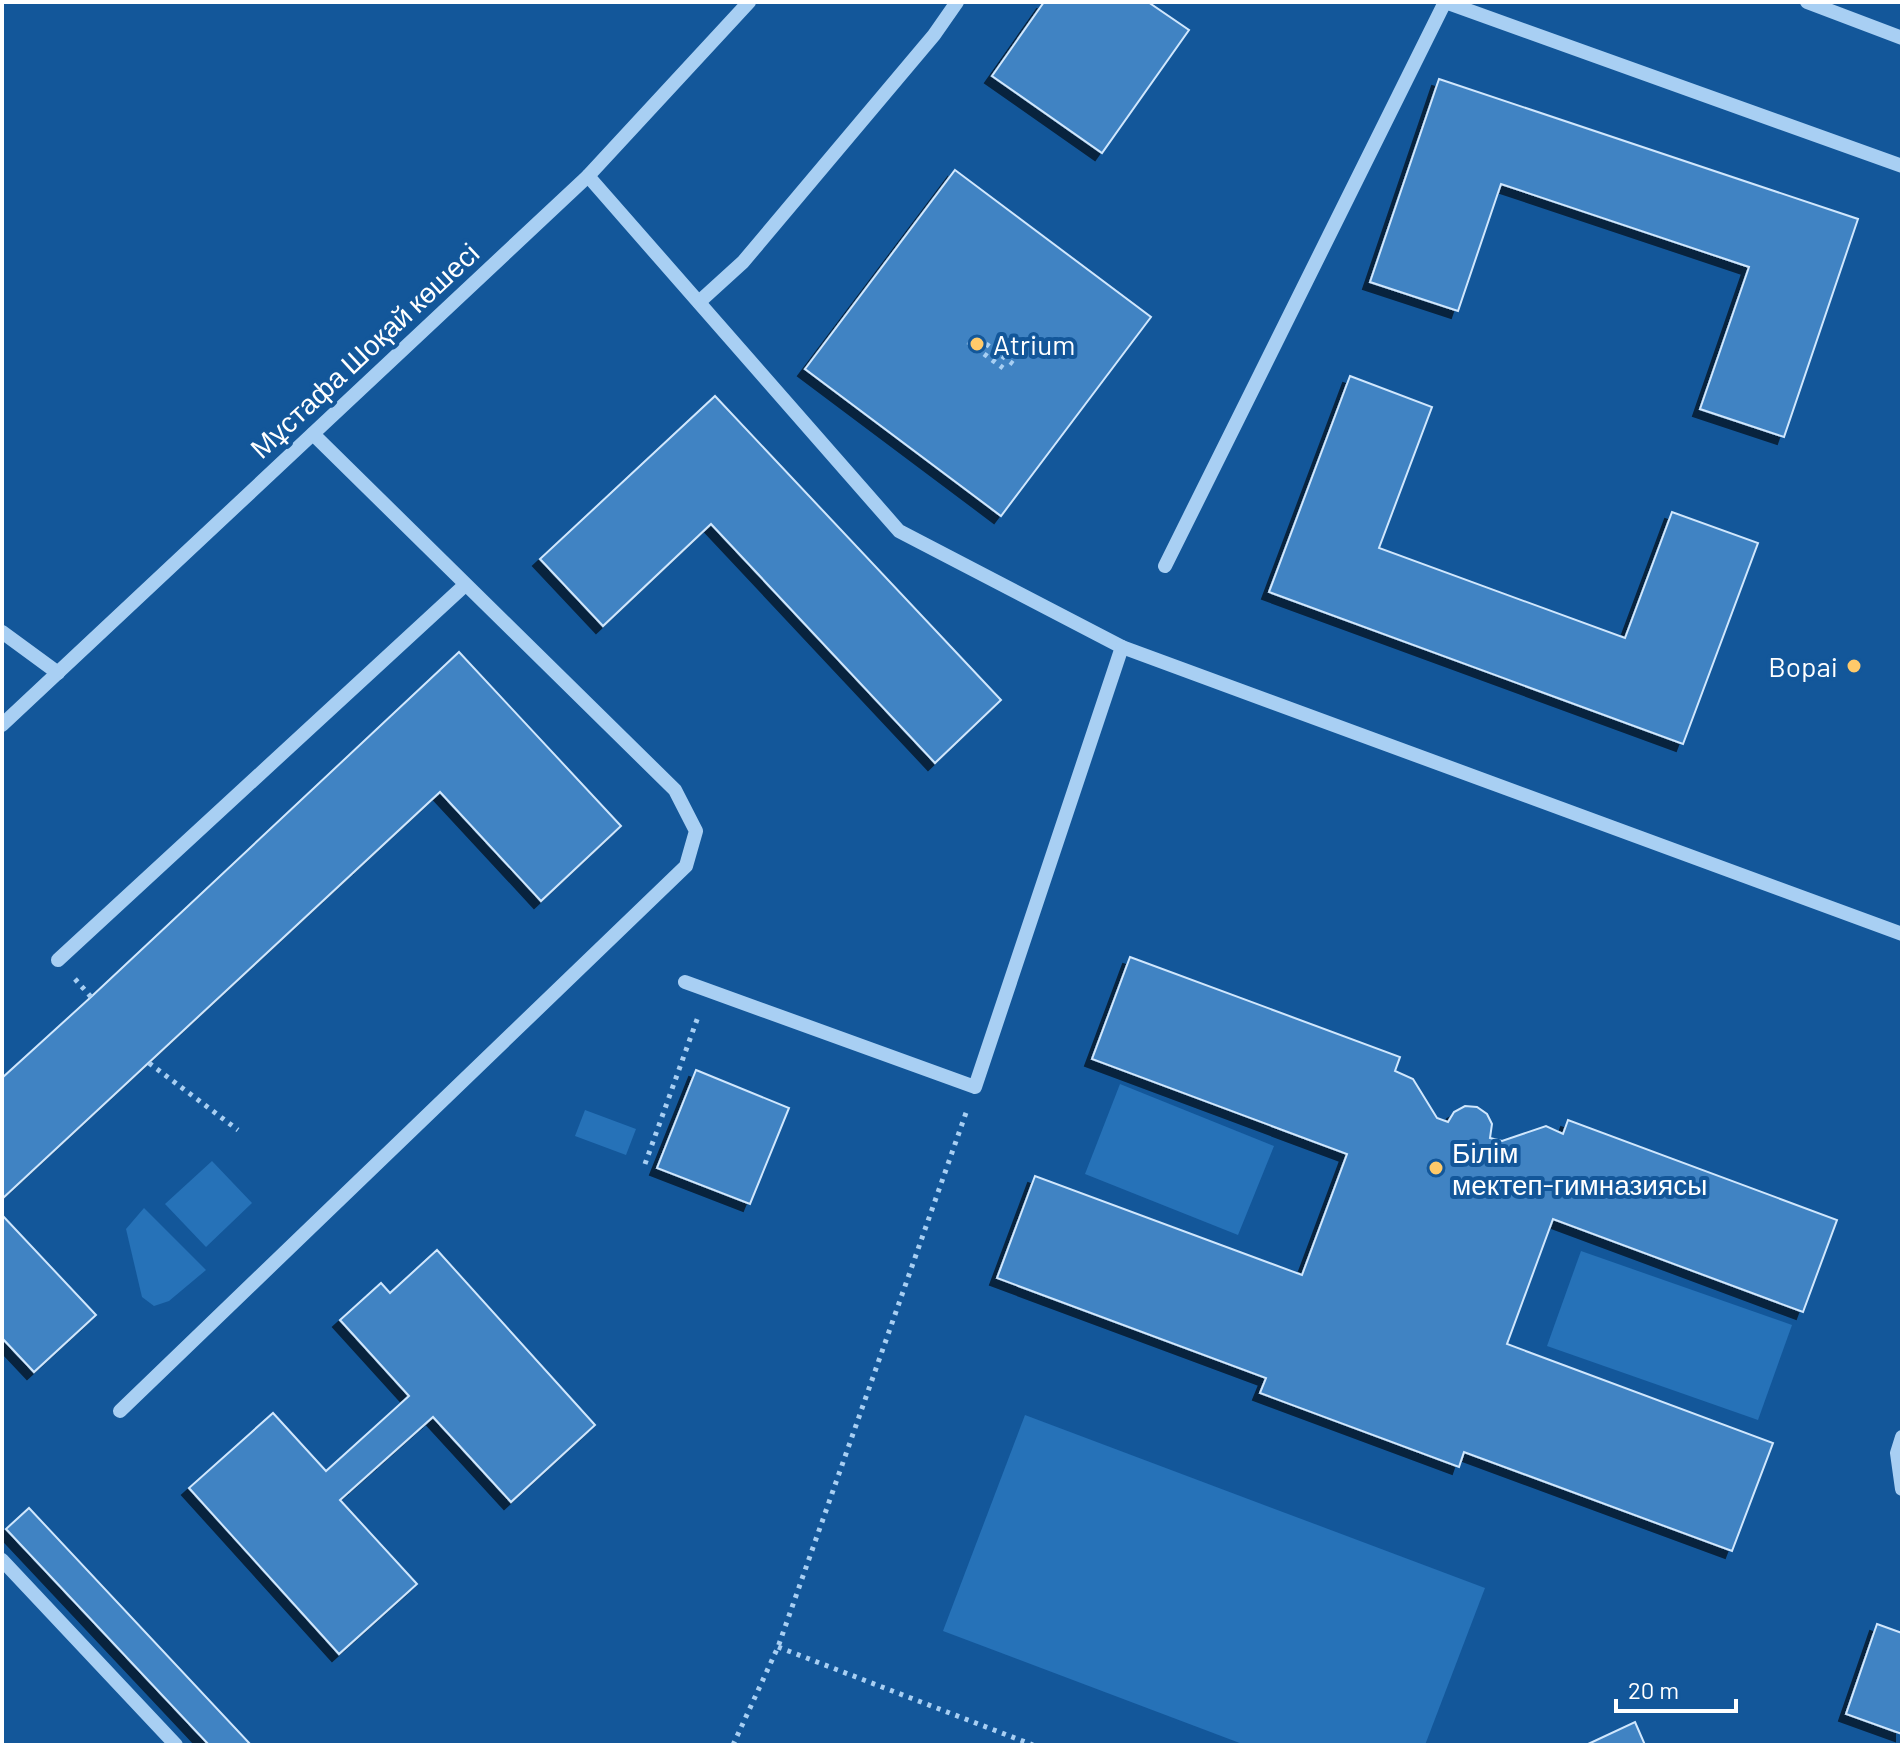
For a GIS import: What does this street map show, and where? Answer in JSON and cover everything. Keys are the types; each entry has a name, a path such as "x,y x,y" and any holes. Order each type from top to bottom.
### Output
{"street":[{"name":"Мұстафа Шоқай көшесі","path":"2,725 588,176 749,2"},
{"path":"699,302 743,262 934,35 957,2"},
{"path":"1165,566 1445,2 1902,166"},
{"path":"1807,2 1902,38"},
{"path":"588,176 899,531 1122,647 1902,934"},
{"path":"120,1411 686,866 696,831 675,790 313,434"},
{"path":"58,960 465,585"},
{"path":"2,632 58,673"},
{"path":"685,982 975,1087 1122,647"},
{"path":"1902,1437 1897,1453 1902,1489"},
{"path":"2,1560 172,1744"}],"path":[{"path":"978,338 1013,364"},
{"path":"968,342 1003,368"},
{"path":"645,1164 708,990"},
{"path":"149,1063 238,1130"},
{"path":"733,1745 778,1647 975,1087"},
{"path":"778,1647 1033,1745"}],"shaded area":[{"path":"1120,1084 1274,1146 1238,1235 1085,1174"},
{"path":"585,1110 636,1129 626,1155 575,1136"},
{"path":"212,1161 252,1203 206,1247 165,1204"},
{"path":"144,1208 206,1270 169,1301 154,1306 142,1297 126,1229"},
{"path":"1581,1251 1792,1325 1758,1420 1547,1346"},
{"path":"1025,1415 1485,1588 1425,1745 1245,1745 943,1631"}],"building":[{"path":"1044,2 1148,2 1189,30 1102,153 992,76"},
{"path":"1439,79 1858,219 1784,437 1700,409 1749,267 1501,184 1458,311 1370,282"},
{"name":"Atrium","path":"955,170 1151,317 1001,516 805,369"},
{"path":"1350,376 1432,407 1379,548 1625,638 1672,512 1758,543 1683,744 1269,592"},
{"path":"715,396 1001,700 935,763 711,524 603,626 540,559"},
{"path":"459,652 621,826 541,901 440,792 2,1199 2,1078"},
{"path":"1130,957 1400,1057 1395,1071 1413,1079 1437,1118 1448,1122 1454,1112 1465,1106 1477,1107 1487,1114 1492,1124 1490,1138 1502,1141 1546,1126 1563,1134 1568,1120 1837,1220 1803,1312 1553,1219 1507,1344 1773,1443 1732,1551 1464,1452 1459,1467 1260,1393 1266,1378 997,1278 1035,1176 1302,1275 1347,1154 1092,1059"},
{"path":"696,1070 789,1108 750,1204 657,1168"},
{"path":"2,1215 96,1315 34,1372 2,1338"},
{"path":"437,1250 595,1425 511,1502 433,1417 340,1500 417,1584 339,1654 189,1488 273,1413 326,1471 409,1396 340,1320 381,1283 390,1293"},
{"path":"29,1508 251,1745 209,1745 6,1529"},
{"path":"1877,1624 1902,1633 1902,1734 1846,1714"},
{"path":"1635,1722 1645,1745 1586,1745"}],"place":[{"name":"Atrium","path":"977,344"},
{"name":"Bopai","path":"1854,666"},
{"name":"Білім мектеп-гимназиясы","path":"1436,1168"}]}
